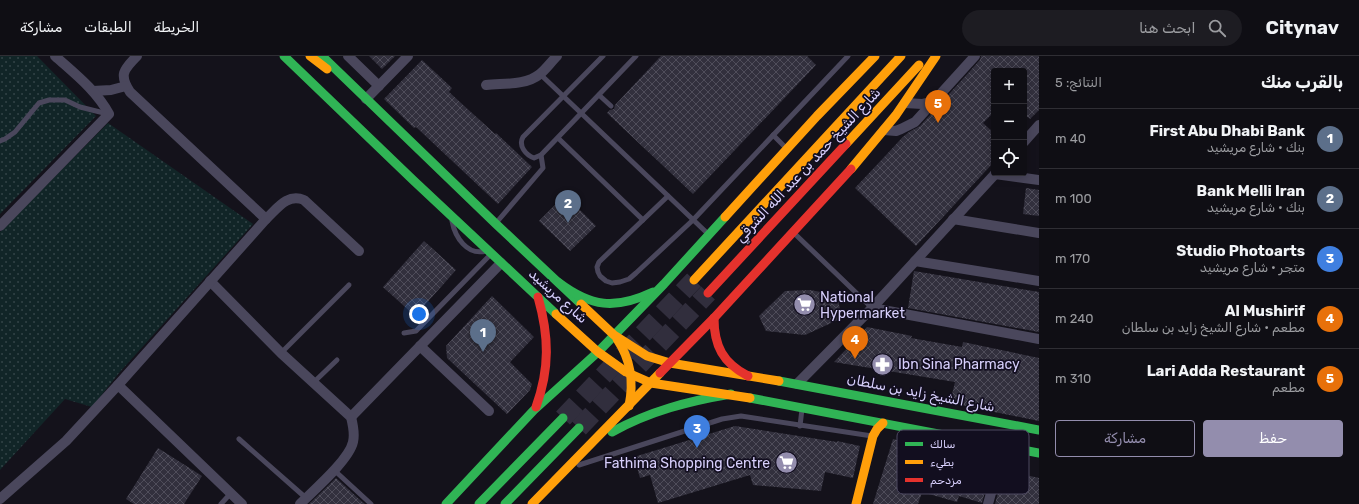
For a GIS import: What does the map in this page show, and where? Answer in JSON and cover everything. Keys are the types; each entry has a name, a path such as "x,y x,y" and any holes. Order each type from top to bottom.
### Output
{"main road":[{"name":"شارع مريشيد","path":"284,56 501,263 598,352 626,372 651,383 731,394 883,423"},
{"path":"310,56 327,69 339,73"},
{"name":"شارع مريشيد","path":"322,56 496,224 614,335 647,356 670,363 797,384"},
{"path":"446,504 534,410 598,352 664,284 787,149 875,56"},
{"name":"شارع الشيخ حمد بن عبد الله الشرقي","path":"694,280 901,56"},
{"name":"شارع الشيخ حمد بن عبد الله الشرقي","path":"708,293 928,56"},
{"path":"532,504 714,318 849,171 905,103 936,56"},
{"path":"558,282 577,296 587,300 610,304 638,299 664,284"},
{"path":"534,410 544,383 547,369 548,350 546,325 538,297"},
{"path":"636,313 633,332 634,348 637,359"},
{"path":"714,318 715,336 721,353 732,367 748,376"},
{"path":"614,335 626,353 632,375 632,391 628,407"},
{"path":"642,370 651,383"},
{"name":"شارع الشيخ زايد بن سلطان","path":"797,384 1039,430"},
{"path":"589,447 620,427 654,412 689,401 731,394"},
{"path":"479,504 563,418"},
{"path":"856,504 873,436 877,428 883,423 920,430"},
{"path":"505,504 579,428"},
{"path":"1029,452 1039,454"}],"street":[{"path":"0,226 108,114 102,102 93,91 55,56"},
{"path":"137,56 128,65 123,77 130,92 266,219"},
{"path":"348,56 379,86"},
{"path":"366,99 408,56"},
{"path":"486,84 531,80 540,74 557,56"},
{"path":"884,130 896,130 908,126 924,112 975,56"},
{"path":"93,91 111,90 126,86"},
{"path":"905,103 922,104 934,101"},
{"path":"1026,140 1039,126"},
{"path":"797,384 872,308 993,176"},
{"path":"1010,176 1039,180"},
{"path":"0,499 66,441 266,219 291,197 298,197 304,200 359,251"},
{"path":"953,219 1039,233"},
{"path":"915,261 1039,281"},
{"path":"351,417 501,263"},
{"path":"210,281 313,383 351,417 354,432 350,452 303,501"},
{"path":"872,308 1039,339"},
{"path":"420,346 489,411"},
{"path":"118,385 226,500 242,504"},
{"path":"988,504 991,494"}],"lane":[{"path":"604,56 522,140 522,147 529,156 534,158 541,155 636,56"},
{"path":"668,196 599,262 597,267 598,272 606,282 616,283 629,279 693,220 848,56"},
{"path":"540,74 709,235"},
{"path":"599,95 610,106"},
{"path":"0,141 16,132 39,103 49,100 65,100 108,114"},
{"path":"773,135 787,149"},
{"path":"558,138 643,220"},
{"path":"496,224 543,168 541,155"},
{"path":"793,232 872,308"},
{"path":"404,333 416,331 488,250"},
{"path":"282,353 349,284"},
{"path":"313,383 337,360"},
{"path":"800,426 802,407"},
{"path":"566,470 722,419 741,416 873,436"},
{"path":"239,439 303,501"},
{"path":"334,470 371,504"}],"green space":[{"path":"0,56 37,56 96,116 0,214"},
{"path":"108,123 253,224 119,373 92,407 65,399 0,470 0,232"}],"building":[{"path":"369,56 395,56 382,69"},
{"path":"661,56 807,56 816,65 693,194 607,113 614,109 615,105"},
{"path":"981,56 1039,56 1039,110 1030,119 1027,116 1027,68 991,68 991,115 983,123 991,130 991,165 916,246 855,188 903,137 920,126 980,60"},
{"path":"422,60 452,88 449,92 532,167 498,204 384,99"},
{"path":"1026,188 1039,190 1039,216 1023,214"},
{"path":"565,195 596,226 570,251 539,221"},
{"path":"424,241 456,270 415,316 383,287"},
{"path":"914,271 1039,292 1039,332 908,308"},
{"name":"National Hypermarket","path":"810,290 837,295 842,318 805,335 766,331 759,316 785,291"},
{"path":"492,296 534,337 510,362 532,384 530,390 507,414 447,358 446,346"},
{"path":"867,327 912,336 911,338 962,347 963,342 1039,358 1039,421 950,403 955,382 834,362"},
{"path":"735,426 837,441 860,446 853,478 825,472 821,491 753,485 750,475 658,503 650,475 640,478 634,457"},
{"path":"893,439 897,440 897,494 921,494 918,504 873,504"},
{"path":"158,448 202,476 184,504 134,504 126,499"},
{"path":"1029,476 1039,478 1039,504 995,504 998,494 1029,494"},
{"path":"336,478 359,499 365,504 309,504"},
{"path":"929,494 984,494 982,503 959,496 957,502"}],"tunnel":[{"path":"563,418 694,280"},
{"path":"579,428 708,293"}],"traffic: fast":[{"path":"284,56 556,314"},
{"path":"322,56 581,304"},
{"path":"446,504 534,410 598,352 664,284 725,217"},
{"path":"558,282 581,297 604,303 627,302 653,292"},
{"path":"779,381 1039,430"},
{"path":"612,432 641,418 670,408 731,394"},
{"path":"750,398 918,430"},
{"path":"479,504 563,418"},
{"path":"505,504 579,428"},
{"path":"1029,451 1039,453"}],"traffic: slow":[{"path":"310,56 327,69"},
{"path":"725,217 817,116 875,56"},
{"path":"694,280 901,56"},
{"path":"851,169 896,115 936,56"},
{"path":"846,144 919,65"},
{"path":"581,304 614,335 647,356 670,363 779,381"},
{"path":"556,314 598,352 626,372 651,383 750,398"},
{"path":"617,339 622,347 630,371 631,388 629,406"},
{"path":"532,504 660,373"},
{"path":"856,504 873,436 883,423"}],"traffic: jam":[{"path":"708,293 846,144"},
{"path":"660,373 714,318 851,169"},
{"path":"536,407 541,393 546,365 546,339 542,311 538,297"},
{"path":"714,318 716,337 722,353 732,365 748,376"}],"place":[{"name":"Lari Adda Restaurant","path":"938,123"},
{"name":"Bank Melli Iran","path":"568,223"},
{"name":"National Hypermarket","path":"805,305"},
{"name":"First Abu Dhabi Bank","path":"483,352"},
{"name":"Al Mushirif","path":"855,359"},
{"name":"Ibn Sina Pharmacy","path":"882,364"},
{"name":"Studio Photoarts","path":"697,448"},
{"name":"Fathima Shopping Centre","path":"786,463"}]}
